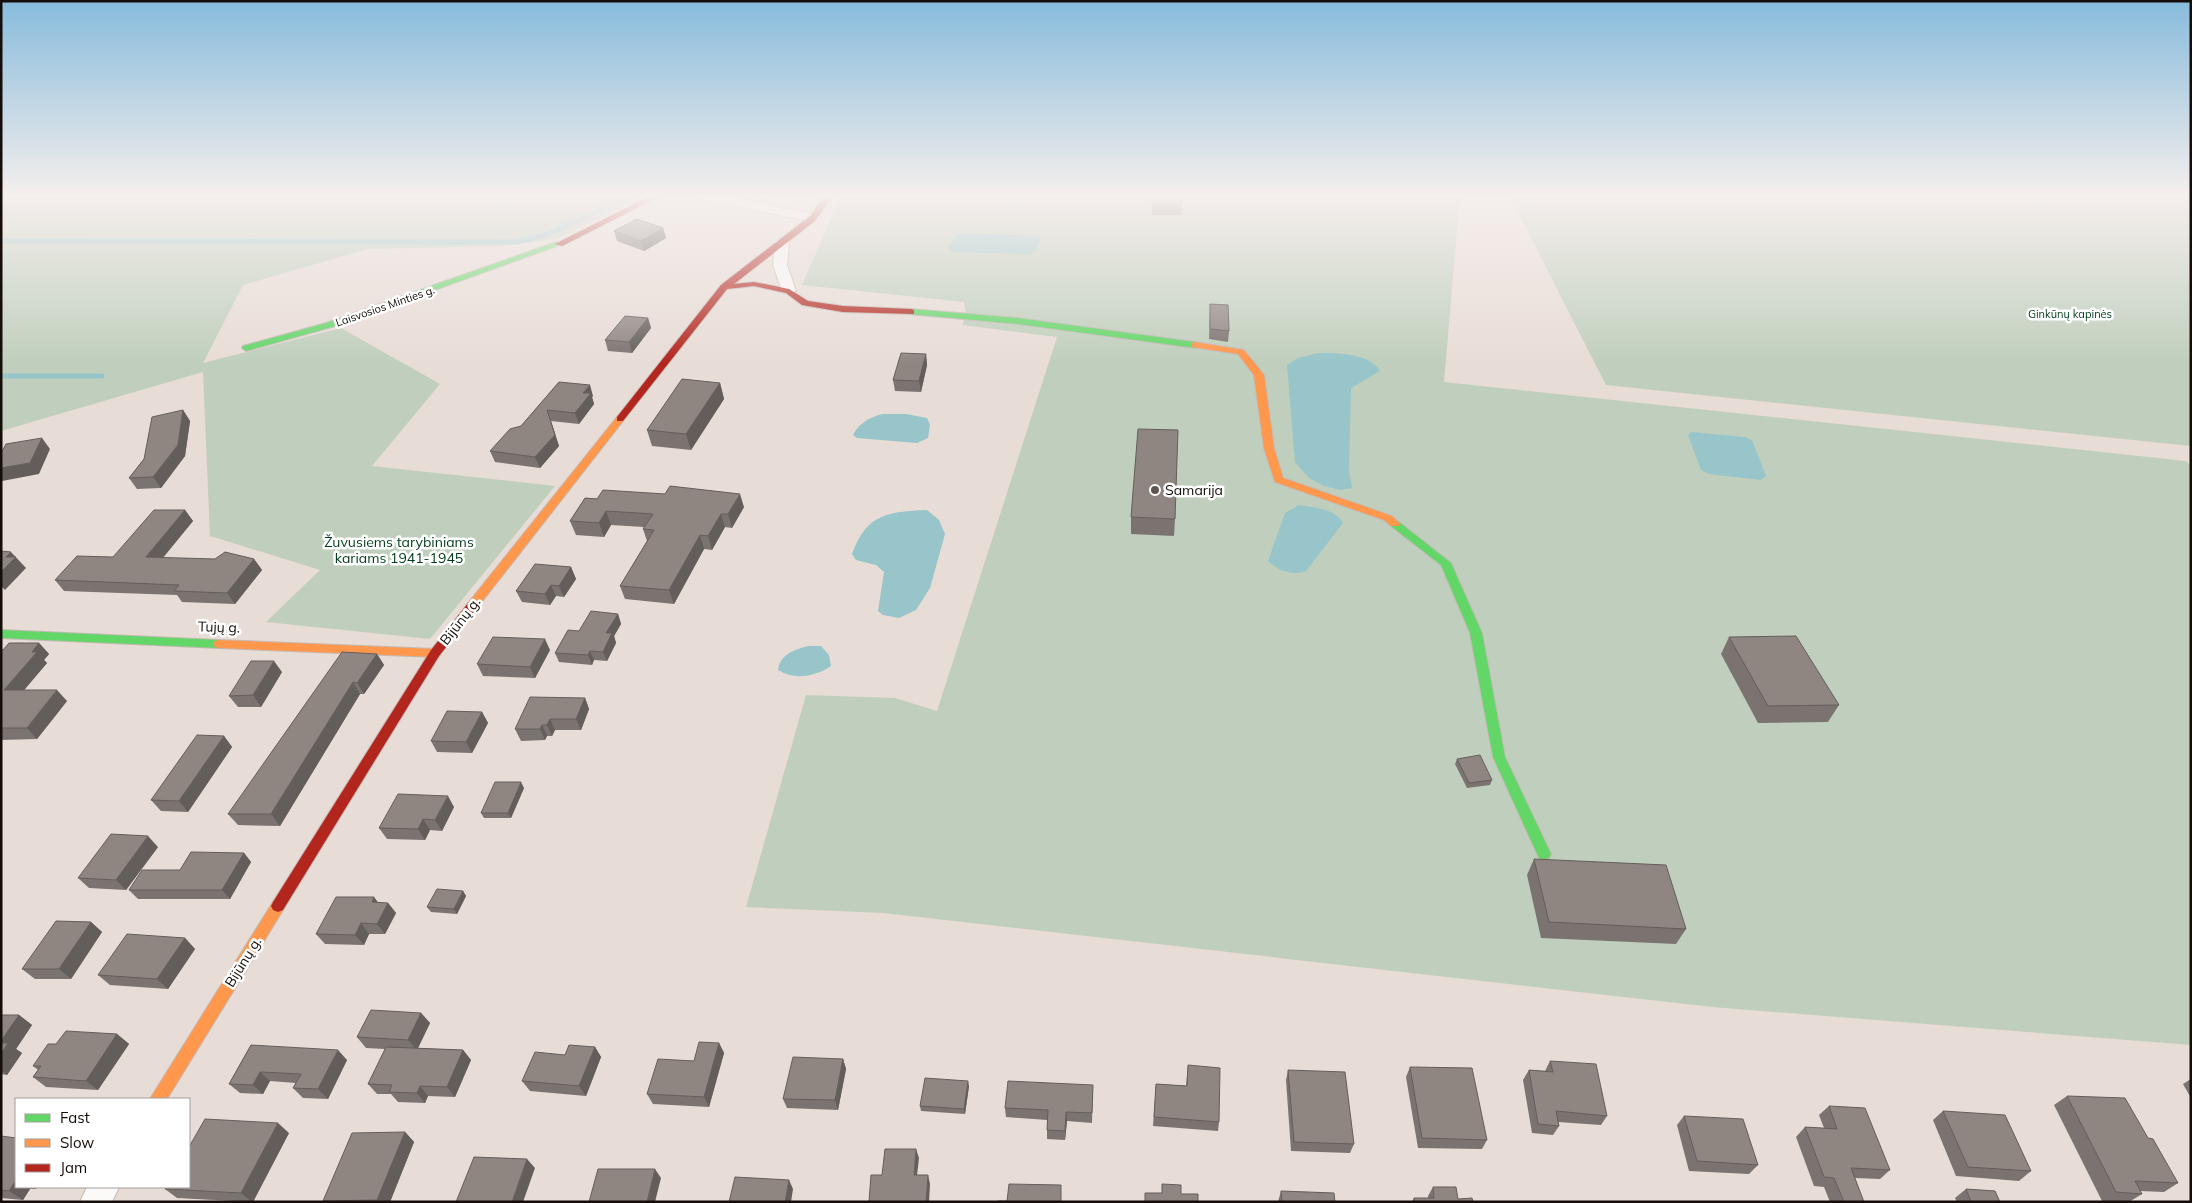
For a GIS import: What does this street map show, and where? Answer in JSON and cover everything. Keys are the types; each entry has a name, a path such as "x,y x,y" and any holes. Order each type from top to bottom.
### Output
{"street":[{"name":"Laisvosios Minties g.","path":"246,348 330,325 541,251"},
{"name":"Bijūnų g.","path":"159,1098 435,653 724,286 770,251"},
{"path":"781,251 780,265 789,291"},
{"path":"724,286 754,284 789,291 805,303 843,309 966,315 1079,328 1241,352 1259,376 1269,448 1279,480 1388,518 1446,563 1476,633 1499,757 1544,854"},
{"name":"Tujų g.","path":"1,634 435,653"},
{"path":"95,1202 103,1188"}],"green space":[{"name":"Žuvusiems tarybiniams kariams 1941-1945","path":"1,251 361,251 243,285 203,363 341,328 440,384 372,466 555,486 430,639 266,622 320,570 210,536 203,372 1,431"},
{"path":"817,251 1455,251 1444,382 2186,461 2191,466 2191,1045 1712,1007 883,913 746,907 806,695 895,698 937,711 1057,337 962,325 966,315 964,302 802,285"},
{"name":"Ginkūnų kapinės","path":"1538,251 2191,251 2191,446 1606,385"}],"water":[{"path":"951,251 1036,251 1030,254"},
{"path":"1318,353 1361,357 1375,365 1380,371 1351,388 1349,470 1352,488 1340,490 1324,486 1309,478 1295,462 1287,365 1298,358"},
{"path":"882,414 906,414 927,418 930,425 928,438 917,443 857,438 853,435 865,421"},
{"path":"1691,432 1745,437 1752,440 1766,476 1761,480 1709,474 1701,470 1688,435"},
{"path":"1299,505 1335,514 1343,523 1306,571 1291,573 1281,570 1268,561 1285,513"},
{"path":"927,510 939,520 945,534 930,588 916,610 899,618 883,615 878,611 884,572 876,565 856,560 852,554 865,530 881,517 901,512"},
{"path":"808,646 821,646 829,655 831,666 812,675 805,676 791,675 778,670 785,656"}],"building":[{"path":"1210,304 1228,305 1229,331 1210,329"},
{"path":"625,316 648,318 629,342 605,340"},
{"path":"901,353 926,354 919,381 893,380"},
{"path":"682,379 720,383 686,434 647,430"},
{"path":"559,382 590,385 583,393 591,393 575,413 547,410 555,435 535,457 490,451 510,429 521,426"},
{"path":"183,410 178,445 153,477 129,478 144,459 152,417"},
{"name":"Samarija","path":"1138,429 1178,430 1175,519 1131,517"},
{"path":"42,438 30,463 1,468 1,453 6,444"},
{"path":"670,486 740,494 728,514 721,514 708,536 700,535 669,590 620,586 654,530 643,529 653,514 606,511 599,523 570,521 585,498 597,499 603,490 665,494"},
{"path":"154,510 185,510 146,557 215,559 225,552 254,559 227,593 174,591 179,585 55,580 77,556 113,557"},
{"path":"1,551 11,552 6,557 16,557 1,572"},
{"path":"535,564 571,567 559,586 551,585 545,594 516,591"},
{"path":"591,611 618,614 606,633 612,633 603,652 590,651 588,655 555,653 568,630 579,631"},
{"path":"1796,636 1839,705 1768,706 1729,637"},
{"path":"493,637 545,639 530,667 477,664"},
{"path":"9,643 39,643 32,652 37,652 4,690 57,690 27,728 1,728 1,650"},
{"path":"342,652 377,654 357,683 353,682 271,814 228,814"},
{"path":"251,661 274,661 253,695 229,696"},
{"path":"530,697 585,698 576,719 550,719 547,725 542,725 540,729 515,729"},
{"path":"447,711 482,712 466,742 431,741"},
{"path":"197,735 224,736 179,801 151,800"},
{"path":"1480,755 1492,780 1469,783 1457,759"},
{"path":"495,782 521,782 508,813 481,813"},
{"path":"398,794 448,796 435,820 423,819 418,829 379,828"},
{"path":"111,834 148,836 116,880 78,878"},
{"path":"191,852 244,853 222,890 129,890 142,870 180,870"},
{"path":"1534,859 1666,865 1686,929 1549,922"},
{"path":"437,889 463,891 454,909 427,907"},
{"path":"336,897 374,897 372,902 388,903 377,924 361,923 355,935 316,934"},
{"path":"56,921 91,922 59,969 22,969"},
{"path":"127,934 185,938 157,979 98,975"},
{"path":"371,1010 421,1013 408,1040 357,1037"},
{"path":"1,1015 19,1015 1,1041"},
{"path":"66,1031 117,1034 86,1081 33,1077 41,1066 33,1066 48,1044 56,1044"},
{"path":"699,1042 719,1043 704,1097 647,1094 658,1059 694,1061"},
{"path":"1,1043 8,1043 1,1054"},
{"path":"251,1045 338,1050 318,1089 293,1088 301,1074 260,1072 253,1085 229,1084"},
{"path":"569,1045 595,1047 579,1086 522,1081 535,1052 565,1055"},
{"path":"386,1047 463,1050 447,1087 420,1086 417,1093 389,1092 392,1085 368,1084"},
{"path":"793,1057 843,1059 835,1100 783,1099"},
{"path":"1550,1061 1596,1064 1607,1116 1556,1111 1559,1126 1538,1124 1529,1070 1553,1072"},
{"path":"1188,1065 1220,1068 1219,1122 1154,1117 1156,1084 1187,1086"},
{"path":"1410,1067 1472,1068 1487,1140 1422,1138"},
{"path":"1288,1070 1345,1072 1354,1144 1294,1142"},
{"path":"925,1078 968,1081 964,1109 920,1106"},
{"path":"1008,1081 1093,1085 1092,1113 1066,1112 1065,1131 1047,1130 1048,1110 1005,1108"},
{"path":"2067,1096 2125,1098 2148,1138 2153,1139 2178,1183 2135,1181 2142,1194 2116,1192"},
{"path":"1829,1106 1865,1108 1890,1170 1851,1168 1864,1202 1844,1202 1834,1178 1824,1177 1805,1127 1837,1129"},
{"path":"1943,1111 2005,1115 2031,1171 1968,1167"},
{"path":"1684,1116 1743,1119 1758,1165 1697,1161"},
{"path":"205,1119 278,1123 241,1193 165,1189 190,1188 190,1145"},
{"path":"405,1132 377,1200 323,1201 352,1133"},
{"path":"1,1136 15,1138 15,1182 9,1191 1,1190"},
{"path":"885,1149 916,1149 914,1175 928,1175 926,1202 869,1202 871,1175 882,1175"},
{"path":"474,1157 527,1159 512,1202 456,1202"},
{"path":"598,1169 655,1169 647,1202 589,1202"},
{"path":"735,1177 789,1180 785,1202 729,1202"},
{"path":"1009,1184 1061,1185 1061,1202 998,1202 1007,1201"},
{"path":"1162,1184 1181,1185 1181,1194 1198,1194 1198,1202 1145,1202 1145,1193 1162,1193"},
{"path":"1433,1187 1456,1187 1458,1199 1472,1198 1473,1202 1414,1202 1414,1198 1434,1198"},
{"path":"1966,1189 1995,1191 2000,1202 1971,1202"},
{"path":"1281,1191 1334,1193 1335,1202 1282,1202"}],"waterway":[{"path":"1,376 102,376"}],"traffic: fast":[{"path":"246,348 329,325 539,251"},
{"path":"911,312 1018,321 1195,345"},
{"path":"1395,524 1446,563 1476,633 1499,757 1544,854"},
{"path":"1,634 219,644"}],"traffic: slow":[{"path":"1195,345 1241,352 1259,375 1269,448 1279,480 1388,518 1395,524"},
{"path":"473,605 620,419"},
{"path":"219,644 435,653"},
{"path":"159,1098 278,906"}],"traffic: jam":[{"path":"620,419 724,287 770,251"},
{"path":"724,287 754,284 789,291 805,303 843,309 911,312"},
{"path":"278,906 435,653 473,605"}],"place":[{"name":"Samarija","path":"1155,490"}]}
